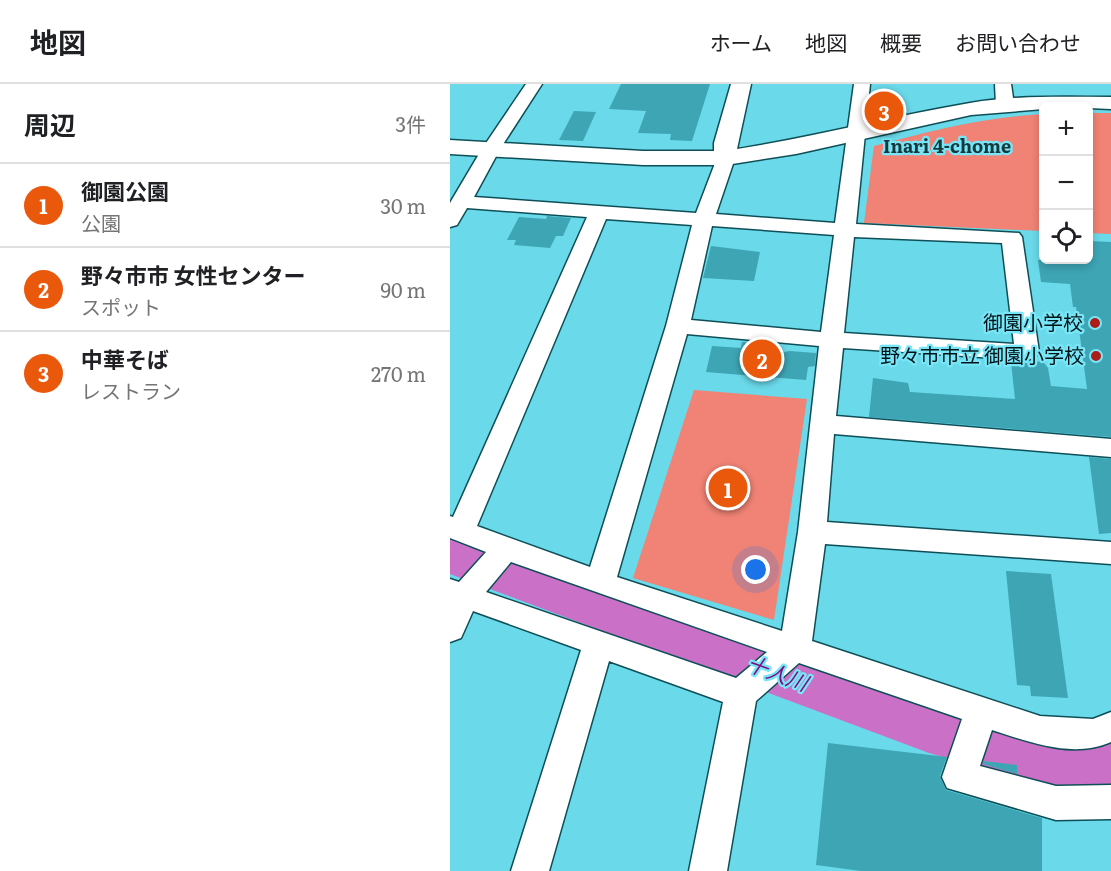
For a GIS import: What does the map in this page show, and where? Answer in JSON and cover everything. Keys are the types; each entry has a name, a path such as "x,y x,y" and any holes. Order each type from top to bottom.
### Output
{"street":[{"path":"534,84 491,150 456,212 599,212 845,230 1012,237 1027,352 832,340 678,326"},
{"path":"600,583 678,326 704,219 726,158 726,143 741,84"},
{"path":"708,871 747,689 790,653 812,532 822,424 858,134 862,84"},
{"path":"450,147 643,158 726,158 858,134 924,119 1004,94 1111,103"},
{"path":"599,212 456,528 502,552 600,583 979,719 1040,731 1094,734 1111,727"},
{"path":"822,424 1111,448"},
{"path":"812,532 1111,553"},
{"path":"450,629 464,590 502,552"},
{"path":"464,590 599,643 747,689"},
{"path":"530,871 599,643"},
{"path":"979,719 959,777 1056,803 1111,802"}],"shaded area":[{"path":"1093,113 1111,113 1111,234 1093,233"},
{"path":"1039,114 1039,231 864,223 874,146 958,126"},
{"path":"694,390 807,399 774,620 633,578"}],"building":[{"path":"621,84 710,84 692,141 670,140 671,134 638,133 646,111 609,109"},
{"path":"574,111 596,112 583,141 559,140"},
{"path":"547,216 571,218 563,236 556,236 550,248 514,245 516,240 507,240 519,217 546,219"},
{"name":"御園小学校","path":"1093,241 1111,242 1111,437 869,417 873,378 908,383 910,392 1015,399 1011,362 1031,361 1043,362 1048,368 1051,386 1087,389 1076,307 1073,307 1070,284 1041,282 1038,260 1039,264 1093,264"},
{"path":"711,246 760,252 754,281 703,278"},
{"path":"742,342 768,344 766,357 789,351 816,353 815,366 808,367 806,380 706,372 712,346 741,348"},
{"path":"1089,457 1111,459 1111,533 1099,534"},
{"path":"1006,571 1051,574 1068,698 1031,696 1030,686 1017,685"},
{"path":"828,743 947,757 940,776 946,790 1042,818 1042,871 861,871 816,865"},
{"path":"984,761 1017,765 1017,774 983,764"}],"waterway":[{"name":"十人川","path":"450,556 929,729 1038,761 1081,768 1111,767"}],"place":[{"name":"中華そば","path":"884,111"},
{"name":"御園小学校","path":"1095,323"},
{"name":"野々市市立 御園小学校","path":"1096,356"},
{"name":"野々市市 女性センター","path":"762,359"},
{"name":"御園公園","path":"728,488"}],"district":[{"name":"Inari 4-chome","path":"947,147"}]}
